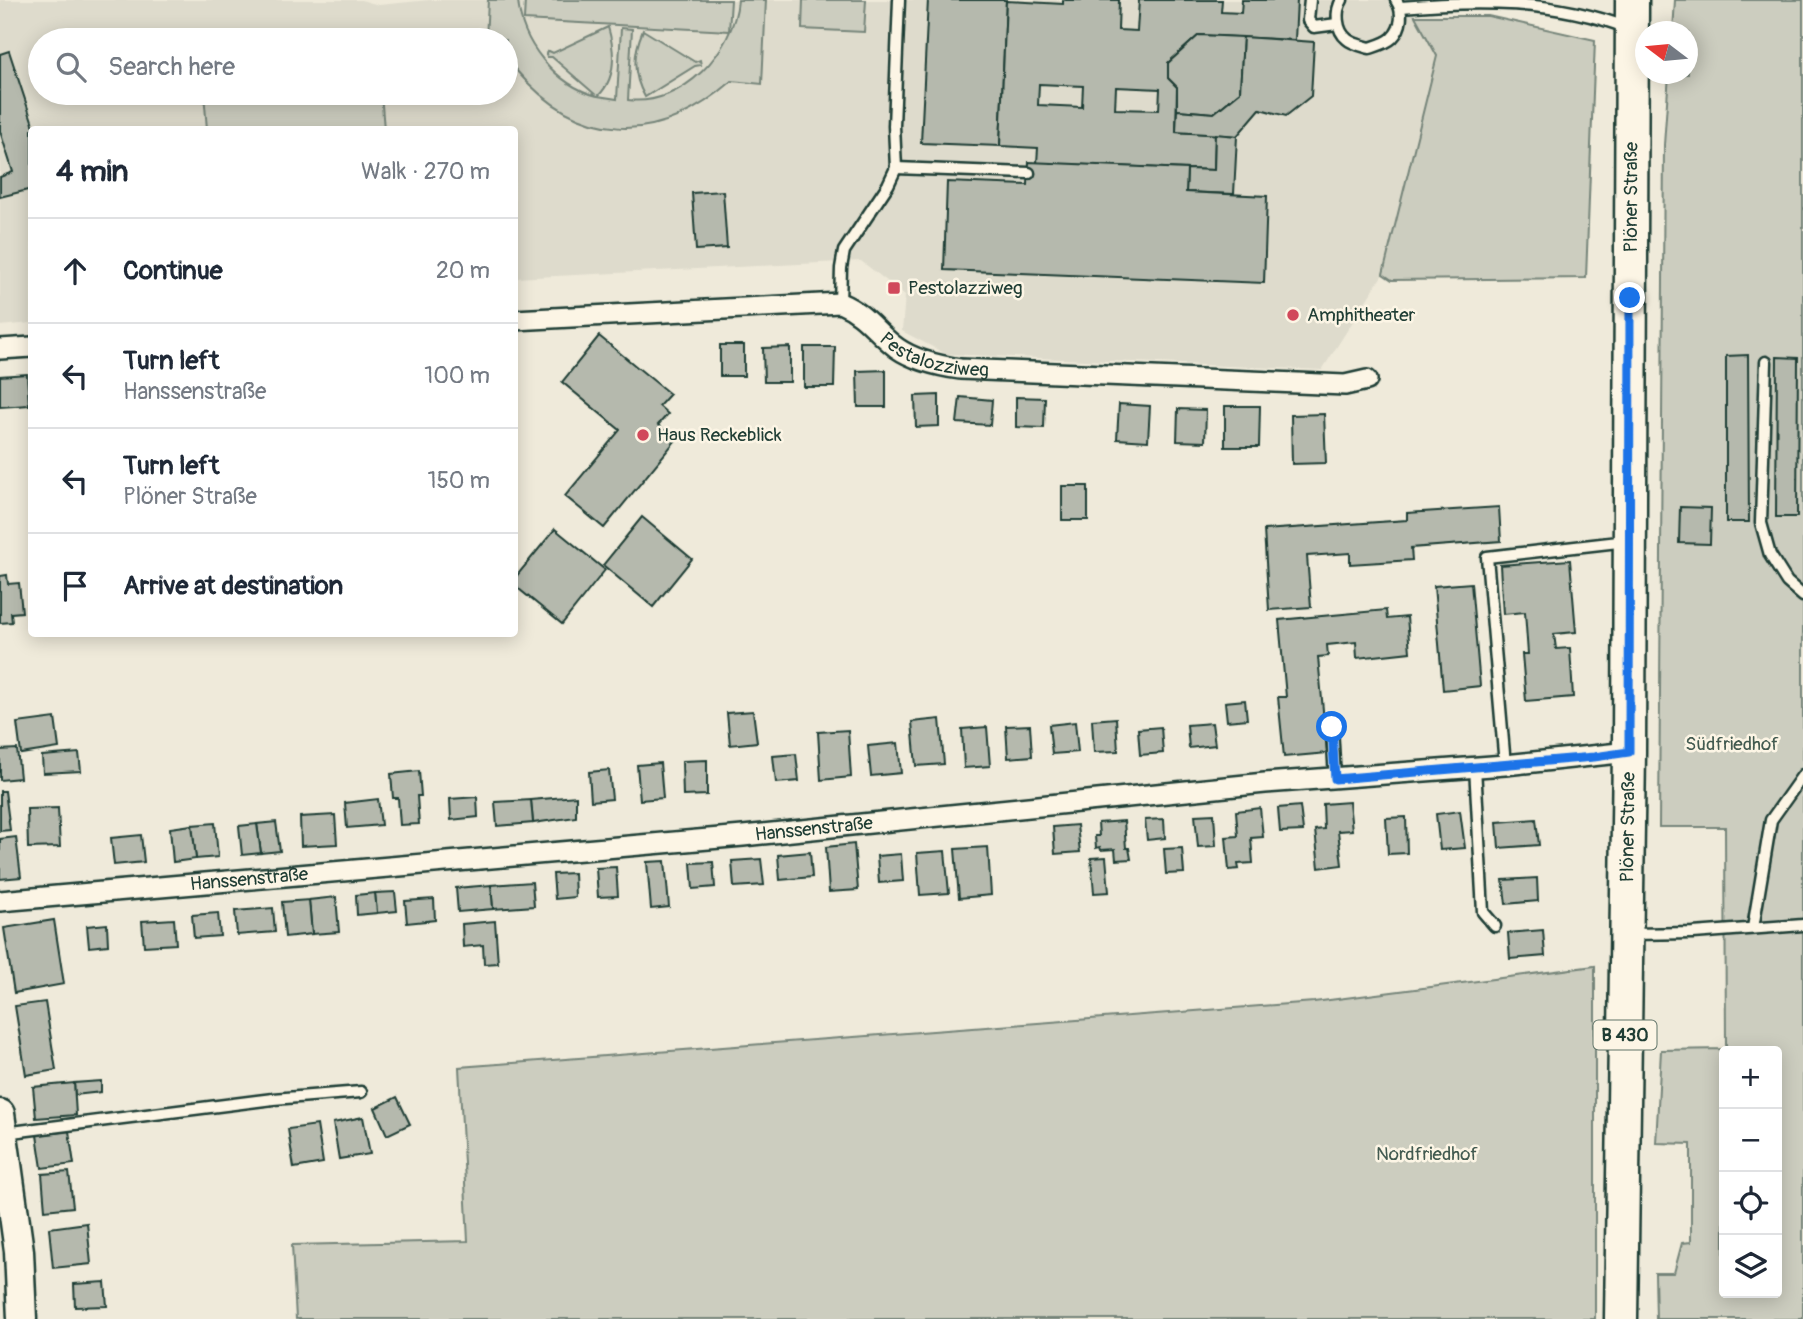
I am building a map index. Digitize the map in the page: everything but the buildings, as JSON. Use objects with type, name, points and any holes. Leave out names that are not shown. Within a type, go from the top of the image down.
[{"type":"main road","name":"Plöner Straße","points":[[1620,1319],[1629,752],[1632,15]]},
{"type":"street","points":[[518,320],[840,303]]},
{"type":"street","name":"Pestalozziweg","points":[[840,303],[858,311],[898,348],[939,366],[1346,384],[1367,380]]},
{"type":"street","points":[[0,349],[28,347]]},
{"type":"street","name":"Hanssenstraße","points":[[0,901],[743,836],[1265,783],[1504,765],[1629,752]]},
{"type":"street","points":[[2,1124],[19,1251],[22,1319]]},
{"type":"lane","points":[[840,303],[844,251],[888,185],[896,168],[894,126],[899,0]]},
{"type":"lane","points":[[1310,0],[1308,20],[1314,27],[1337,24]]},
{"type":"lane","points":[[1342,0],[1338,7],[1337,24],[1346,39],[1370,48],[1391,40],[1401,23],[1399,4],[1544,3],[1606,18],[1632,15]]},
{"type":"lane","points":[[896,168],[1029,173]]},
{"type":"lane","points":[[1766,362],[1762,523],[1770,555],[1787,582],[1803,596]]},
{"type":"lane","points":[[1504,765],[1487,557],[1629,541]]},
{"type":"lane","points":[[1332,727],[1335,779]]},
{"type":"lane","points":[[1475,766],[1483,912],[1495,926]]},
{"type":"lane","points":[[1752,928],[1771,820],[1803,775]]},
{"type":"lane","points":[[1627,934],[1693,933],[1803,925]]},
{"type":"lane","points":[[2,1124],[361,1092]]},
{"type":"shaded area","points":[[0,0],[361,0],[379,5],[429,0],[1406,0],[1437,55],[1383,274],[1322,370],[946,354],[902,331],[905,295],[861,261],[518,278],[518,126],[28,126],[28,323],[0,326]]},
{"type":"green space","points":[[488,0],[518,0],[526,32],[543,60],[568,82],[597,96],[552,57],[547,57],[546,53],[553,53],[608,27],[613,64],[609,81],[598,96],[617,99],[621,28],[632,29],[628,100],[648,100],[685,85],[702,72],[727,38],[738,0],[766,0],[762,84],[732,81],[704,102],[676,117],[648,126],[620,128],[593,123],[566,112],[540,94],[518,72],[518,28],[487,28]]},
{"type":"green space","points":[[525,0],[731,0],[729,31],[524,20]]},
{"type":"green space","points":[[803,0],[866,0],[864,32],[802,29]]},
{"type":"green space","name":"Südfriedhof","points":[[1675,0],[1803,0],[1803,1319],[1656,1319],[1655,1273],[1674,1273],[1682,1243],[1691,1242],[1691,1144],[1656,1143],[1661,1050],[1719,1049],[1719,1298],[1782,1298],[1782,1046],[1726,1046],[1725,827],[1659,827],[1664,145],[1668,84],[1698,84],[1698,21],[1674,21]]},
{"type":"green space","points":[[1415,16],[1488,16],[1595,40],[1586,278],[1392,280],[1383,274],[1437,56]]},
{"type":"green space","points":[[643,30],[695,62],[700,60],[701,65],[695,66],[645,97],[635,64]]},
{"type":"green space","points":[[205,105],[382,105],[384,126],[207,126]]},
{"type":"green space","name":"Nordfriedhof","points":[[1595,966],[1595,1319],[296,1319],[292,1245],[468,1241],[459,1067],[1314,1002]]},
{"type":"place","name":"Pestolazziweg","points":[[894,288]]},
{"type":"place","name":"Amphitheater","points":[[1293,315]]},
{"type":"place","name":"Haus Reckeblick","points":[[643,435]]},
{"type":"route","points":[[1332,727],[1335,779],[1629,752],[1630,298]]}]
